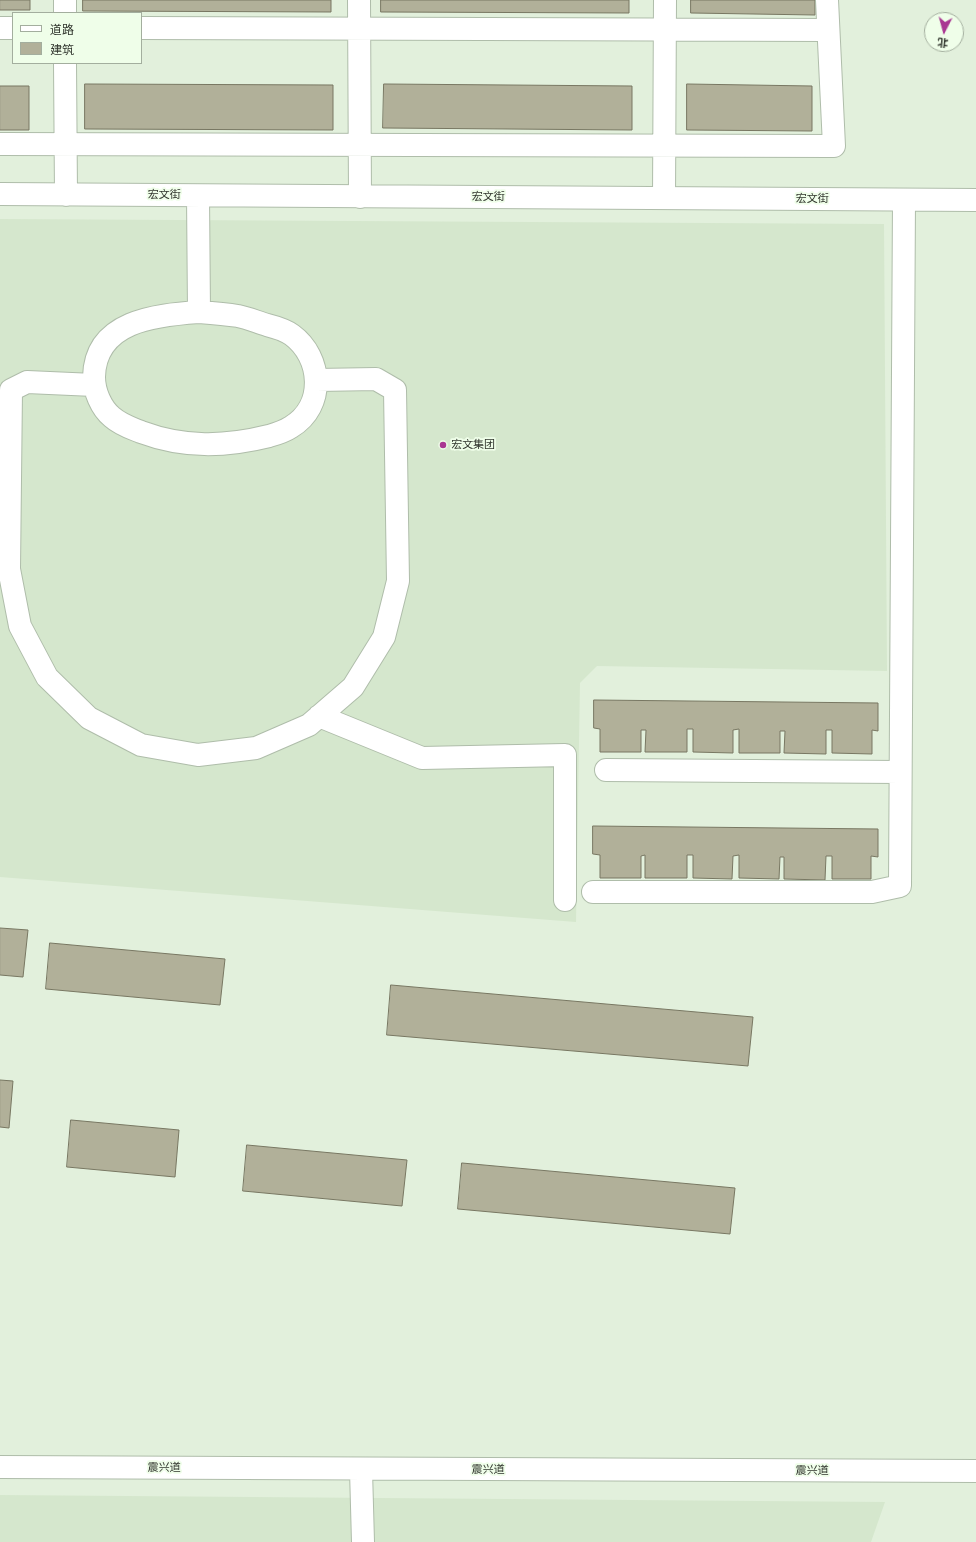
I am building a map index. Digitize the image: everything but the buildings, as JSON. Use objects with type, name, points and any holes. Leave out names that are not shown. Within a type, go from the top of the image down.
[{"type":"street","points":[[65,0],[65,12]]},
{"type":"street","points":[[359,0],[360,197]]},
{"type":"street","points":[[664,198],[665,0]]},
{"type":"street","points":[[0,144],[834,146],[827,0]]},
{"type":"street","points":[[0,28],[12,28]]},
{"type":"street","points":[[142,28],[828,30]]},
{"type":"street","points":[[65,64],[66,195]]},
{"type":"street","name":"宏文街","points":[[0,194],[976,200]]},
{"type":"street","points":[[198,196],[199,312]]},
{"type":"street","points":[[593,892],[872,892],[900,886],[904,200]]},
{"type":"street","points":[[199,312],[238,316],[274,327],[291,334],[304,346],[314,362],[317,380],[314,398],[305,414],[292,426],[275,434],[244,442],[207,445],[178,442],[154,437],[127,427],[111,417],[100,402],[94,385],[94,366],[100,349],[111,335],[126,325],[145,320],[170,314],[199,312]]},
{"type":"street","points":[[94,385],[27,382],[11,390],[9,569],[20,626],[47,677],[89,718],[141,745],[198,755],[256,748],[309,725],[353,687],[384,637],[398,581],[395,390],[376,379],[317,380]]},
{"type":"street","points":[[319,716],[422,758],[565,755],[565,900]]},
{"type":"street","points":[[606,770],[900,772]]},
{"type":"street","name":"震兴道","points":[[0,1467],[361,1470],[976,1471]]},
{"type":"street","points":[[361,1470],[363,1542]]},
{"type":"shaded area","name":"宏文集团","points":[[0,219],[884,224],[887,671],[597,666],[580,683],[576,922],[0,877]]},
{"type":"shaded area","points":[[0,1495],[885,1502],[871,1542],[0,1542]]},
{"type":"place","name":"宏文集团","points":[[443,445]]}]
